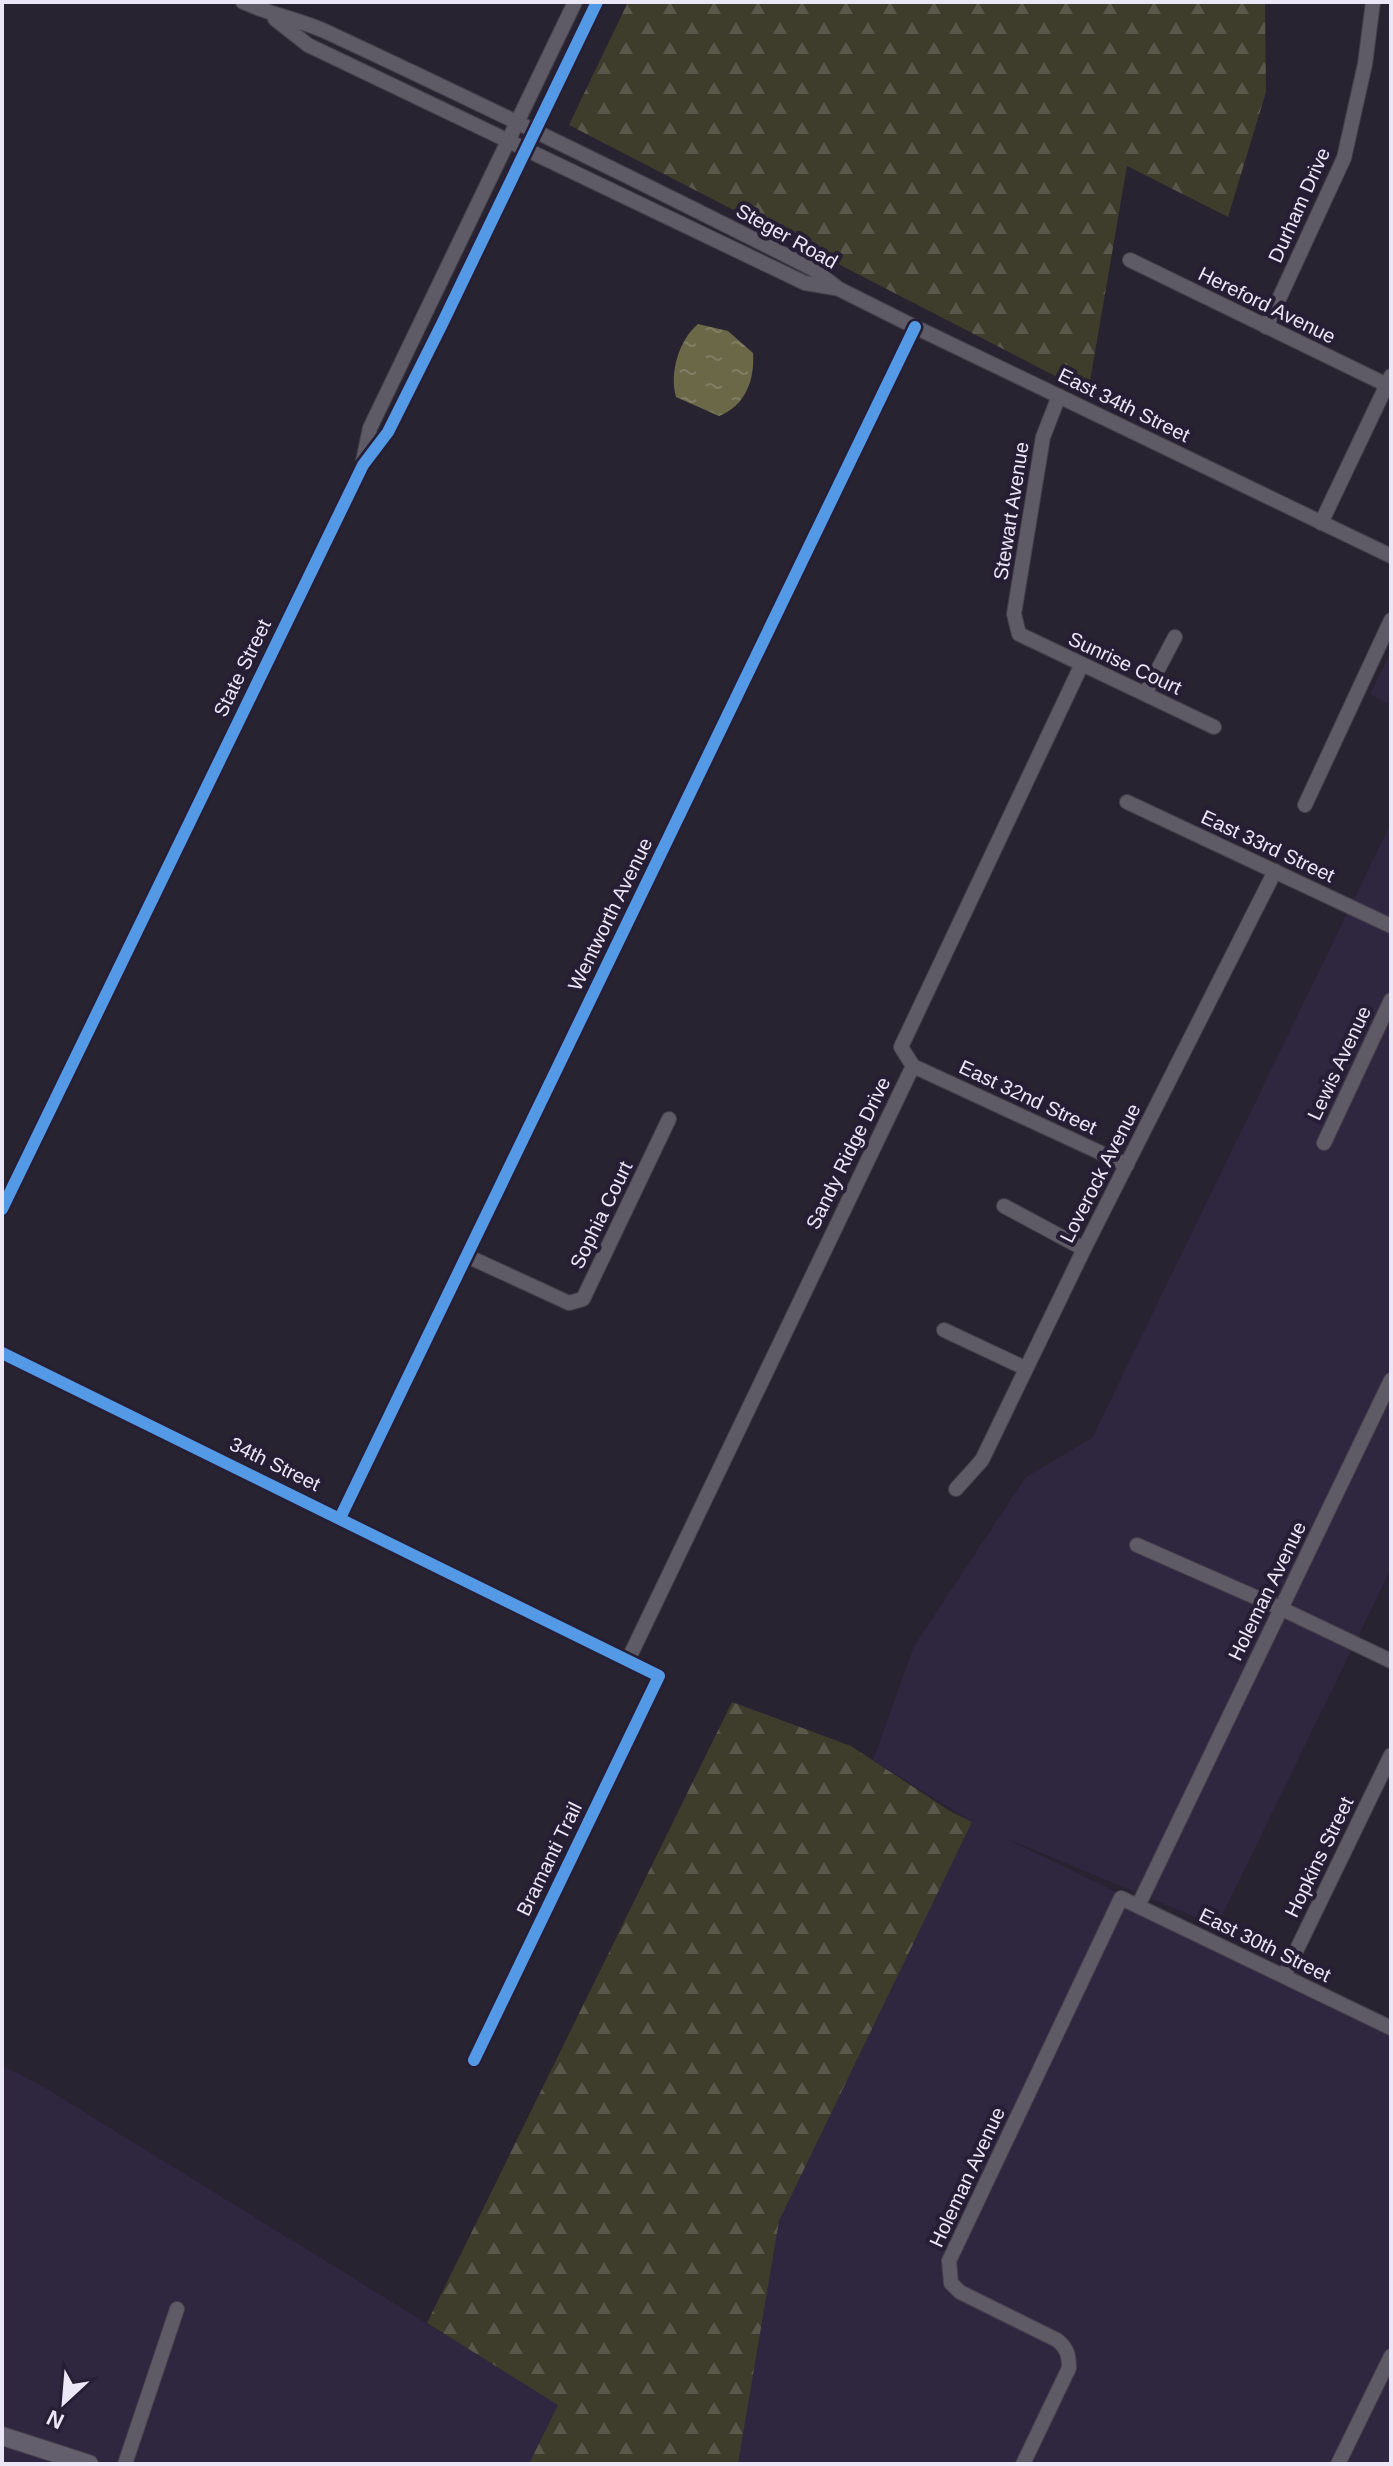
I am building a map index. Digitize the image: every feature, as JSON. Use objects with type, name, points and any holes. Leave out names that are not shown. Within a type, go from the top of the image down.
[{"type":"main road","points":[[2,2436],[89,2464]]},
{"type":"street","name":"Steger Road","points":[[243,2],[269,14],[316,27],[537,132],[813,269],[839,289]]},
{"type":"street","name":"State Street","points":[[363,465],[370,428],[575,2]]},
{"type":"street","name":"State Street","points":[[2,1209],[9,1177],[363,465],[388,432],[537,132],[597,2]]},
{"type":"street","name":"Durham Drive","points":[[1266,327],[1344,158],[1365,64],[1373,2]]},
{"type":"street","name":"Steger Road","points":[[269,14],[308,45],[526,151],[805,283],[839,289]]},
{"type":"street","name":"Hereford Avenue","points":[[1130,260],[1266,327],[1389,380]]},
{"type":"street","name":"East 34th Street","points":[[839,289],[1391,556]]},
{"type":"street","name":"Wentworth Avenue","points":[[340,1518],[915,327]]},
{"type":"street","points":[[1321,523],[1389,380]]},
{"type":"street","name":"Stewart Avenue","points":[[1019,634],[1014,614],[1043,437],[1059,396]]},
{"type":"street","points":[[1305,805],[1391,620]]},
{"type":"street","name":"Sunrise Court","points":[[1019,634],[1214,727]]},
{"type":"street","points":[[1145,694],[1175,637]]},
{"type":"street","name":"Sandy Ridge Drive","points":[[628,1660],[913,1066],[901,1047],[1082,664]]},
{"type":"street","name":"East 33rd Street","points":[[1127,802],[1391,926]]},
{"type":"street","name":"Loverock Avenue","points":[[956,1489],[982,1460],[1084,1249],[1275,871]]},
{"type":"street","name":"Lewis Avenue","points":[[1324,1143],[1391,1000]]},
{"type":"street","name":"East 32nd Street","points":[[913,1066],[1127,1165]]},
{"type":"street","name":"Sophia Court","points":[[467,1256],[569,1303],[583,1299],[669,1119]]},
{"type":"street","points":[[1004,1206],[1084,1249]]},
{"type":"street","points":[[944,1330],[1025,1368]]},
{"type":"street","name":"34th Street","points":[[2,1353],[659,1676]]},
{"type":"street","name":"Holeman Avenue","points":[[1138,1906],[1391,1380]]},
{"type":"street","points":[[1137,1545],[1391,1661]]},
{"type":"street","name":"Bramanti Trail","points":[[474,2060],[659,1676]]},
{"type":"street","name":"Hopkins Street","points":[[1284,1976],[1391,1755]]},
{"type":"street","name":"Holeman Avenue","points":[[1023,2464],[1069,2368],[1069,2357],[1065,2347],[1057,2340],[960,2292],[951,2283],[949,2261],[1121,1898]]},
{"type":"street","name":"East 30th Street","points":[[1121,1898],[1391,2028]]},
{"type":"street","points":[[125,2464],[177,2309]]},
{"type":"street","points":[[1338,2464],[1391,2356]]},
{"type":"shaded area","points":[[1391,652],[1391,706],[1370,694]]},
{"type":"shaded area","points":[[1391,823],[1391,1569],[1217,1926],[1003,1837],[1391,2025],[1391,2464],[738,2464],[779,2221],[972,1822],[873,1760],[914,1646],[1026,1477],[1092,1438]]},
{"type":"shaded area","points":[[2,2065],[42,2086],[559,2405],[529,2464],[2,2464]]},
{"type":"green space","points":[[628,2],[1265,2],[1266,92],[1228,217],[1127,166],[1088,393],[569,125]]},
{"type":"green space","points":[[732,1702],[851,1746],[972,1822],[779,2221],[738,2464],[529,2464],[558,2405],[427,2323]]},
{"type":"water","points":[[698,324],[728,331],[753,353],[750,382],[742,399],[719,416],[676,397],[674,378],[677,358]]},
{"type":"cycle path","points":[[2,1209],[363,465],[388,432],[597,2]]},
{"type":"cycle path","points":[[340,1518],[915,327]]},
{"type":"cycle path","points":[[2,1353],[659,1676],[474,2060]]}]
